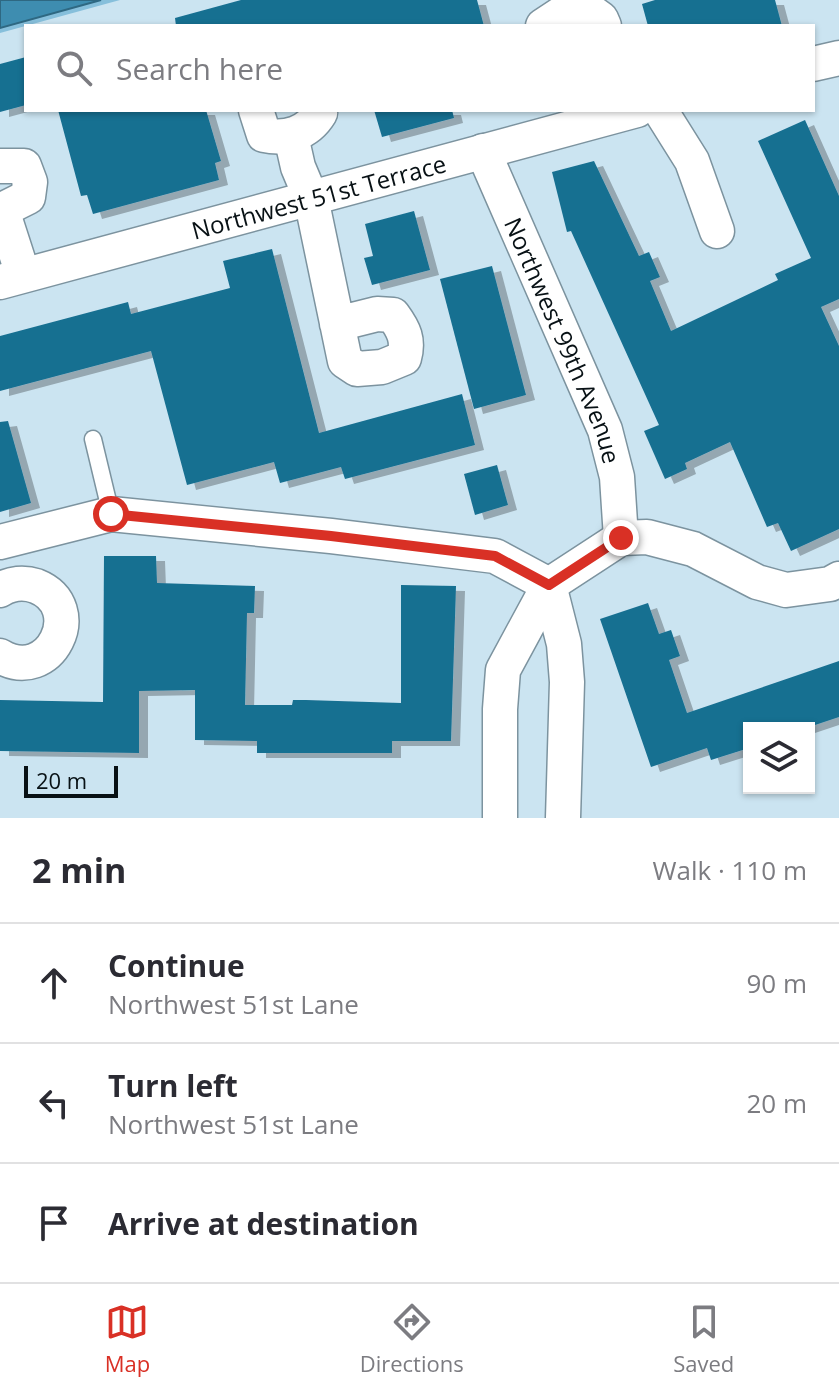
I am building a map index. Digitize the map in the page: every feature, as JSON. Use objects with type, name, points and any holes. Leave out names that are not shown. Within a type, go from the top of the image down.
[{"type":"street","points":[[546,24],[561,14],[590,11],[603,24]]},
{"type":"street","points":[[815,64],[839,58]]},
{"type":"street","points":[[257,112],[264,135],[276,138],[291,136],[312,126],[319,112]]},
{"type":"street","name":"Northwest 51st Terrace","points":[[12,279],[483,151],[598,115],[621,112]]},
{"type":"street","points":[[661,112],[692,161],[717,231]]},
{"type":"street","points":[[291,136],[298,167],[311,198],[337,324]]},
{"type":"street","name":"Northwest 99th Avenue","points":[[483,151],[605,430],[617,477],[621,538]]},
{"type":"street","points":[[0,166],[24,166],[30,182],[28,197],[1,210],[12,279]]},
{"type":"street","points":[[0,542],[111,514],[495,556],[549,585],[564,644],[567,682],[563,818]]},
{"type":"street","points":[[500,818],[503,670],[549,585],[621,538],[647,537],[693,549],[757,582],[786,590],[830,584],[839,579]]},
{"type":"street","points":[[0,656],[19,663],[43,657],[59,637],[62,624],[54,599],[44,590],[32,584],[2,581]]},
{"type":"lane","points":[[93,439],[111,514]]},
{"type":"shaded area","points":[[0,0],[120,0],[24,24],[0,33]]},
{"type":"shaded area","points":[[0,0],[101,0],[0,28]]},
{"type":"building","points":[[241,0],[477,0],[483,24],[176,24],[175,18]]},
{"type":"building","points":[[655,0],[775,0],[781,24],[647,24],[642,4]]},
{"type":"building","points":[[24,58],[24,106],[0,112],[0,64]]},
{"type":"building","points":[[59,112],[207,112],[221,161],[215,163],[219,180],[93,214],[87,195],[81,196]]},
{"type":"building","points":[[375,112],[452,112],[454,118],[382,137]]},
{"type":"building","points":[[805,120],[839,196],[839,299],[821,307],[839,346],[839,529],[791,551],[778,523],[767,527],[730,442],[685,463],[687,469],[665,479],[644,431],[659,425],[571,231],[567,232],[552,172],[594,161],[639,256],[649,252],[660,277],[650,281],[671,331],[778,280],[775,274],[811,258],[758,141]]},
{"type":"building","points":[[414,211],[430,270],[372,285],[364,258],[373,256],[365,224]]},
{"type":"building","points":[[272,249],[319,433],[462,394],[475,445],[345,479],[341,467],[280,483],[274,462],[187,485],[151,351],[0,391],[0,336],[128,302],[131,314],[230,288],[223,261]]},
{"type":"building","points":[[492,266],[526,395],[474,409],[440,279]]},
{"type":"building","points":[[8,421],[31,503],[0,512],[0,422]]},
{"type":"building","points":[[497,465],[508,505],[475,515],[464,474]]},
{"type":"building","points":[[104,556],[156,556],[157,583],[255,586],[254,613],[247,613],[245,705],[292,705],[293,700],[401,703],[401,585],[456,586],[451,741],[392,741],[392,753],[257,753],[257,741],[195,740],[195,690],[139,691],[139,753],[0,751],[0,700],[103,702]]},
{"type":"building","points":[[648,603],[659,634],[671,630],[680,656],[669,660],[687,713],[839,661],[839,717],[815,725],[815,722],[743,722],[743,750],[711,760],[707,748],[651,767],[600,619]]},
{"type":"route","points":[[111,514],[495,556],[549,585],[621,538]]}]
